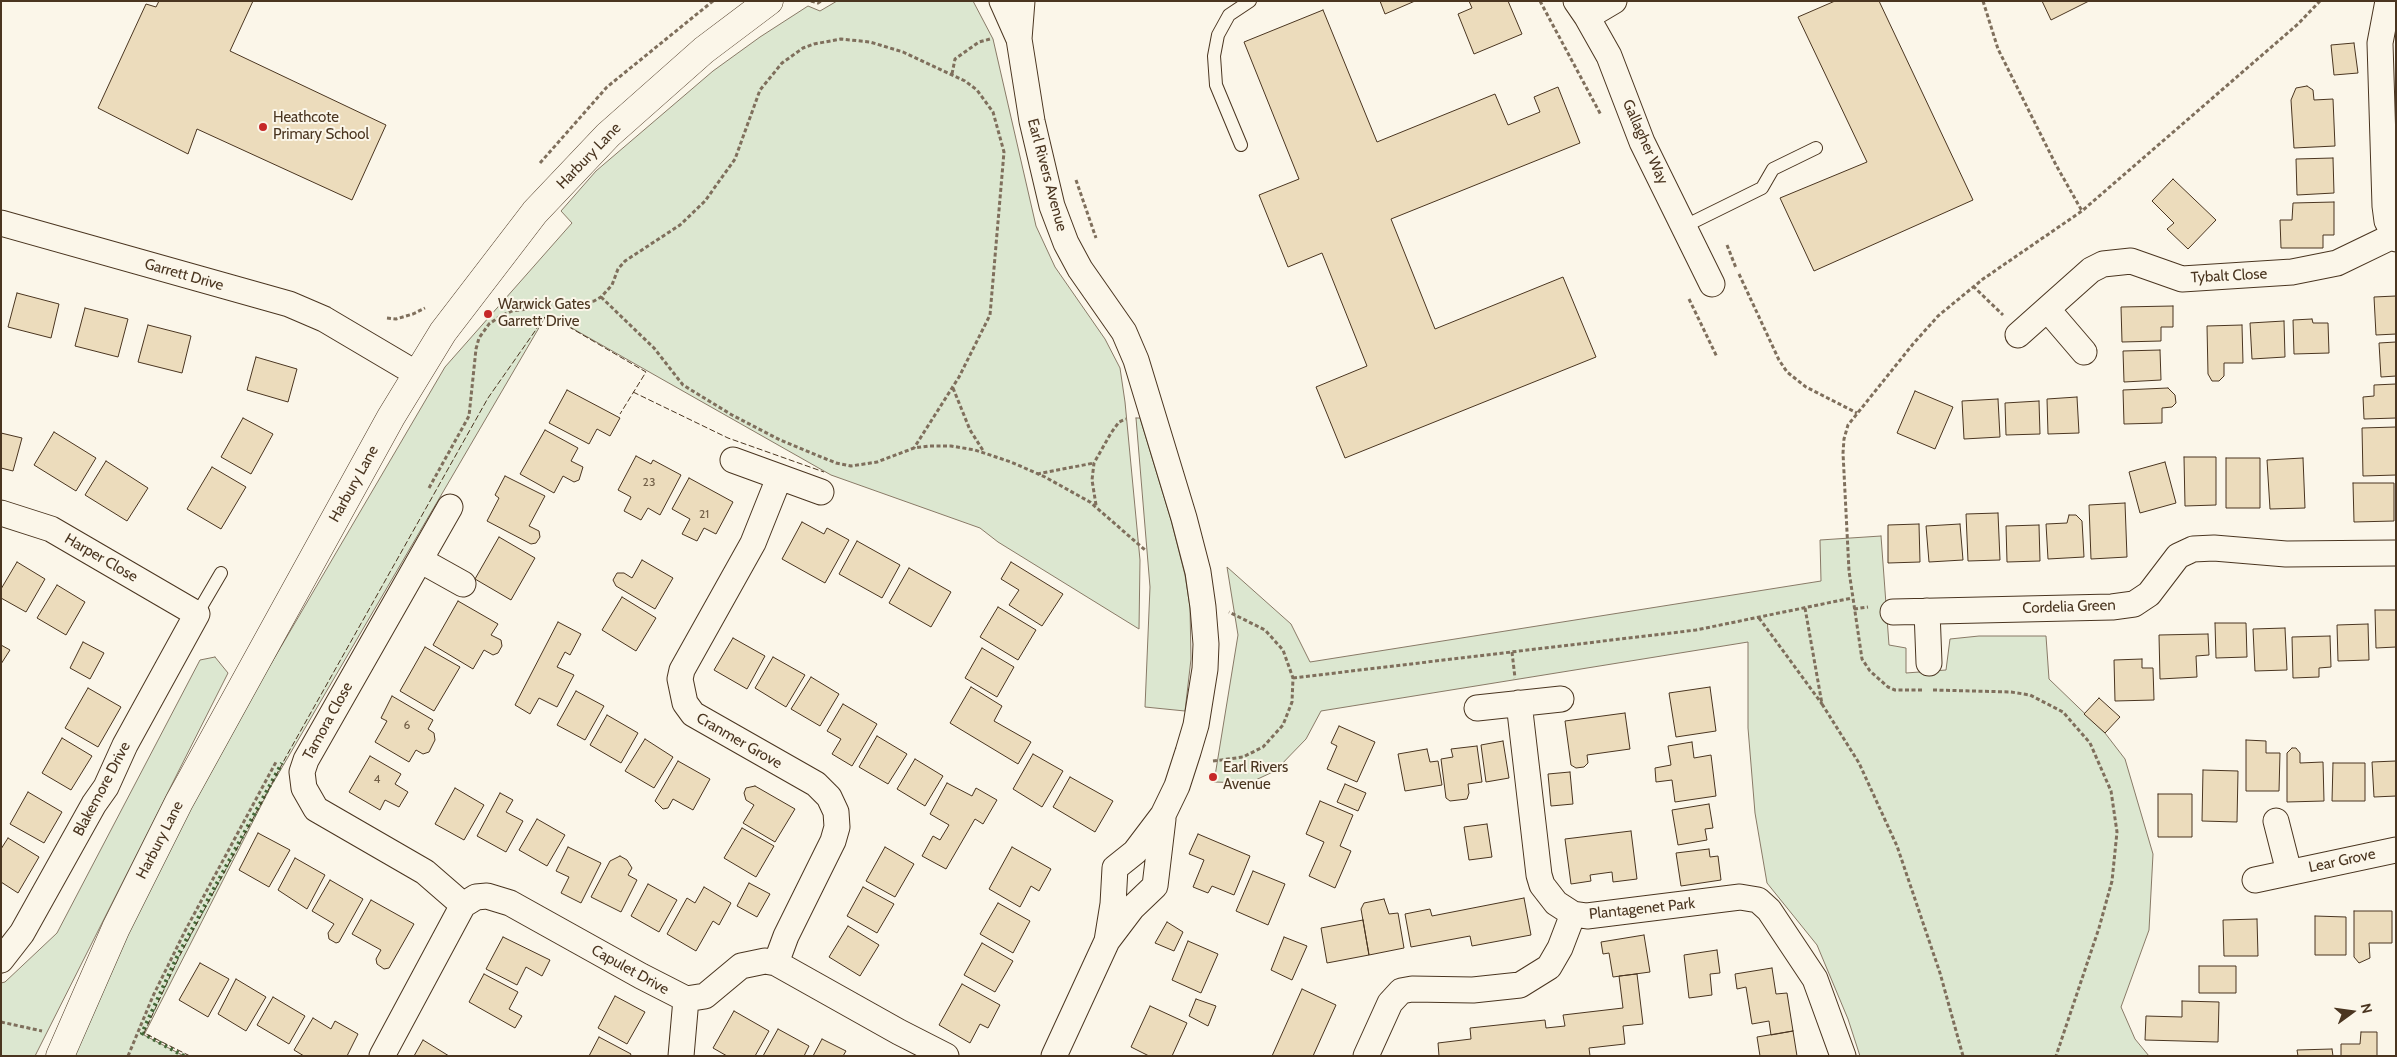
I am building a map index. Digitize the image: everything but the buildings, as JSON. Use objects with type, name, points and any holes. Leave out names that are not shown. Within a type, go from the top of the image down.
[{"type":"street","name":"Harbury Lane","points":[[64,1047],[116,928],[179,802],[417,374],[465,302],[549,196],[608,135],[644,101],[704,50],[769,1]]},
{"type":"street","name":"Earl Rivers Avenue","points":[[1002,1],[1019,39]]},
{"type":"street","name":"Earl Rivers Avenue","points":[[1022,1],[1019,39],[1032,121],[1052,206],[1066,242],[1080,269],[1124,332],[1136,360],[1198,572],[1206,644],[1196,726],[1177,786],[1163,815],[1135,852],[1115,868],[1108,940]]},
{"type":"street","points":[[1582,9],[1614,1]]},
{"type":"street","points":[[2388,1],[2380,43],[2385,206],[2387,221],[2394,237]]},
{"type":"street","name":"Gallagher Way","points":[[1582,9],[1610,56],[1642,142],[1712,284]]},
{"type":"street","name":"Garrett Drive","points":[[1,222],[289,304],[324,319],[417,374]]},
{"type":"street","name":"Tybalt Close","points":[[2020,334],[2091,270],[2103,264],[2131,261],[2182,279],[2292,272],[2337,263],[2394,237]]},
{"type":"street","points":[[2048,310],[2084,352]]},
{"type":"street","points":[[733,460],[821,492]]},
{"type":"street","name":"Cranmer Grove","points":[[776,963],[786,936],[834,840],[837,827],[836,812],[829,797],[816,784],[692,714],[685,703],[680,679],[690,654],[753,543],[779,478]]},
{"type":"street","name":"Tamora Close","points":[[450,506],[306,760],[302,772],[304,788],[316,809],[425,872],[463,906]]},
{"type":"street","name":"Harper Close","points":[[1,512],[51,529],[197,614]]},
{"type":"street","name":"Cordelia Green","points":[[1893,612],[2112,607],[2134,604],[2149,594],[2178,556],[2193,550],[2214,548],[2286,554],[2396,553]]},
{"type":"street","points":[[420,560],[463,584]]},
{"type":"street","points":[[1928,611],[1929,663]]},
{"type":"street","name":"Blakemore Drive","points":[[1,960],[22,933],[94,804],[106,787],[125,745],[197,614]]},
{"type":"street","points":[[1477,708],[1518,695],[1561,698]]},
{"type":"street","name":"Plantagenet Park","points":[[1518,695],[1540,880],[1556,903],[1573,914],[1602,916],[1740,897],[1758,900],[1769,910],[1815,979],[1842,1056]]},
{"type":"street","name":"Earl Rivers Avenue","points":[[1054,1056],[1108,940],[1132,908],[1155,886],[1163,815]]},
{"type":"street","name":"Lear Grove","points":[[2276,821],[2289,872]]},
{"type":"street","name":"Lear Grove","points":[[2255,880],[2396,850]]},
{"type":"street","name":"Capulet Drive","points":[[463,906],[476,897],[487,896],[510,903],[640,976],[686,999],[705,996],[741,966],[758,962],[776,963]]},
{"type":"street","points":[[382,1056],[463,906]]},
{"type":"street","points":[[1366,1056],[1396,994],[1412,989],[1473,990],[1520,985],[1549,967],[1560,948],[1573,914]]},
{"type":"street","points":[[776,963],[899,1032],[946,1056]]},
{"type":"street","points":[[681,1056],[686,999]]},
{"type":"lane","points":[[1240,145],[1216,85],[1214,56],[1218,35],[1228,15],[1250,1]]},
{"type":"lane","points":[[1685,226],[1762,188],[1773,169],[1816,148]]},
{"type":"lane","points":[[197,614],[222,573]]},
{"type":"path","points":[[811,1],[818,3],[821,1]]},
{"type":"path","points":[[1983,1],[1998,49],[2056,165],[2082,211]]},
{"type":"path","points":[[2056,1056],[2102,920],[2112,881],[2117,832],[2111,791],[2090,743],[2062,712],[2030,695],[2012,692],[1901,690],[1888,687],[1870,671],[1862,659],[1852,598],[1843,453],[1844,439],[1848,425],[1925,329],[1973,286],[2082,211],[2298,24],[2320,1]]},
{"type":"path","points":[[952,74],[955,59],[979,42],[993,39]]},
{"type":"path","points":[[428,490],[469,416],[476,349],[479,338],[489,324],[512,311],[594,301],[600,297],[612,285],[618,269],[625,261],[680,224],[705,201],[735,159],[760,90],[782,63],[792,55],[814,44],[828,40],[854,40],[903,52],[952,74],[977,90],[986,101],[997,123],[1004,152],[990,315],[981,337],[952,388],[914,448]]},
{"type":"path","points":[[1073,172],[1097,241]]},
{"type":"path","points":[[1727,245],[1744,288],[1779,360],[1787,372],[1806,388],[1857,413]]},
{"type":"path","points":[[1973,286],[2020,334]]},
{"type":"path","points":[[600,297],[648,342],[683,385],[732,415],[780,440],[836,463],[851,466],[878,462],[914,448],[951,446],[985,453],[1037,474],[1096,506],[1145,550]]},
{"type":"path","points":[[952,388],[976,443],[985,453]]},
{"type":"path","points":[[1096,506],[1092,480],[1094,463],[1119,422],[1127,419]]},
{"type":"path","points":[[1037,474],[1094,463]]},
{"type":"path","points":[[1294,678],[1696,630],[1852,598]]},
{"type":"path","points":[[1805,608],[1822,704]]},
{"type":"path","points":[[1208,761],[1252,754],[1274,737],[1288,714],[1292,702],[1294,678],[1283,650],[1265,630],[1224,610]]},
{"type":"path","points":[[1759,618],[1822,704],[1859,763],[1897,846],[1940,973],[1963,1056]]},
{"type":"path","points":[[1512,652],[1518,695]]},
{"type":"path","points":[[128,1056],[153,996],[181,939],[279,756]]},
{"type":"path","points":[[1,1022],[33,1028],[64,1047]]},
{"type":"green space","points":[[837,1],[973,1],[993,39],[1036,226],[1055,267],[1105,339],[1120,368],[1140,560],[1139,629],[998,542],[980,528],[831,475],[547,314],[270,788],[144,1035],[184,1056],[69,1056],[116,928],[445,367],[572,223],[561,211],[596,171],[713,71],[760,37],[808,6],[820,11]]},
{"type":"green space","points":[[1136,418],[1140,418],[1171,520],[1185,575],[1190,607],[1191,659],[1185,711],[1145,707],[1150,587]]},
{"type":"green space","points":[[1881,536],[1889,645],[1906,648],[1906,673],[1946,670],[1950,639],[1979,636],[2046,636],[2049,679],[2105,733],[2125,759],[2153,854],[2149,930],[2121,1007],[2135,1039],[2149,1056],[1860,1056],[1848,1019],[1817,945],[1767,883],[1755,813],[1748,728],[1748,642],[1321,711],[1306,739],[1275,771],[1249,783],[1214,782],[1238,635],[1227,567],[1291,624],[1310,662],[1821,581],[1820,540]]},
{"type":"green space","points":[[215,657],[228,673],[35,1056],[1,1056],[1,983],[5,982],[57,933],[200,660]]},
{"type":"hedge","points":[[184,1056],[142,1033],[177,957],[282,763]]},
{"type":"fence","points":[[190,1056],[144,1033],[179,957],[287,755],[488,398],[547,314],[646,372],[620,414]]},
{"type":"fence","points":[[633,392],[728,438],[824,472]]},
{"type":"place","name":"Heathcote Primary School","points":[[263,127]]},
{"type":"place","name":"Warwick Gates Garrett Drive","points":[[488,314]]},
{"type":"place","name":"Earl Rivers Avenue","points":[[1213,777]]}]
